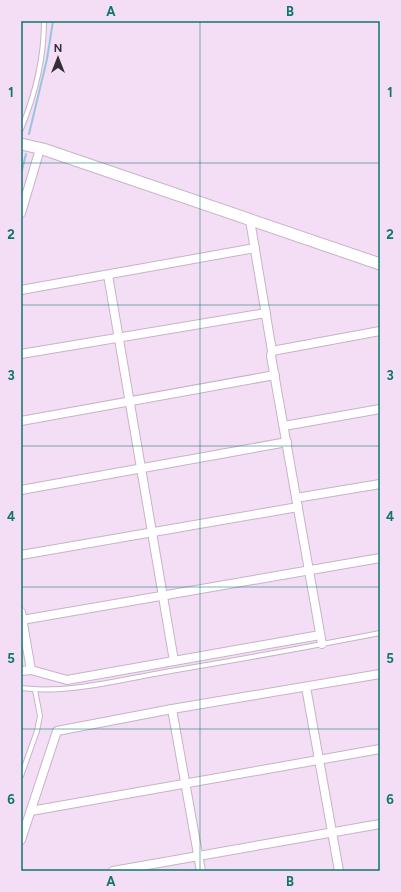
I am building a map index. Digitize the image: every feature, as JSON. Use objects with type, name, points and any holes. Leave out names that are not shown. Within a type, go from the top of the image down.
[{"type":"main road","points":[[21,144],[40,149],[380,264]]},
{"type":"street","points":[[21,213],[40,149]]},
{"type":"street","points":[[250,220],[272,351],[271,356],[322,644]]},
{"type":"street","points":[[21,290],[254,248]]},
{"type":"street","points":[[108,275],[174,661]]},
{"type":"street","points":[[21,354],[266,313]]},
{"type":"street","points":[[272,351],[380,331]]},
{"type":"street","points":[[21,421],[275,375]]},
{"type":"street","points":[[284,426],[380,409]]},
{"type":"street","points":[[21,490],[286,442]]},
{"type":"street","points":[[296,498],[380,484]]},
{"type":"street","points":[[21,555],[298,507]]},
{"type":"street","points":[[31,670],[22,616],[163,596],[380,558]]},
{"type":"street","points":[[21,671],[31,670],[67,680],[320,635]]},
{"type":"street","points":[[21,840],[57,731],[172,709],[380,674]]},
{"type":"street","points":[[306,687],[339,871]]},
{"type":"street","points":[[172,709],[201,871]]},
{"type":"street","points":[[31,810],[380,749]]},
{"type":"street","points":[[113,871],[380,824]]},
{"type":"lane","points":[[21,129],[29,110],[33,93],[44,39],[44,21]]},
{"type":"lane","points":[[21,688],[35,690],[89,686],[380,633]]},
{"type":"lane","points":[[21,776],[37,731],[40,716],[35,690]]},
{"type":"waterway","points":[[29,134],[47,59],[53,21]]},
{"type":"waterway","points":[[21,174],[26,154]]}]
